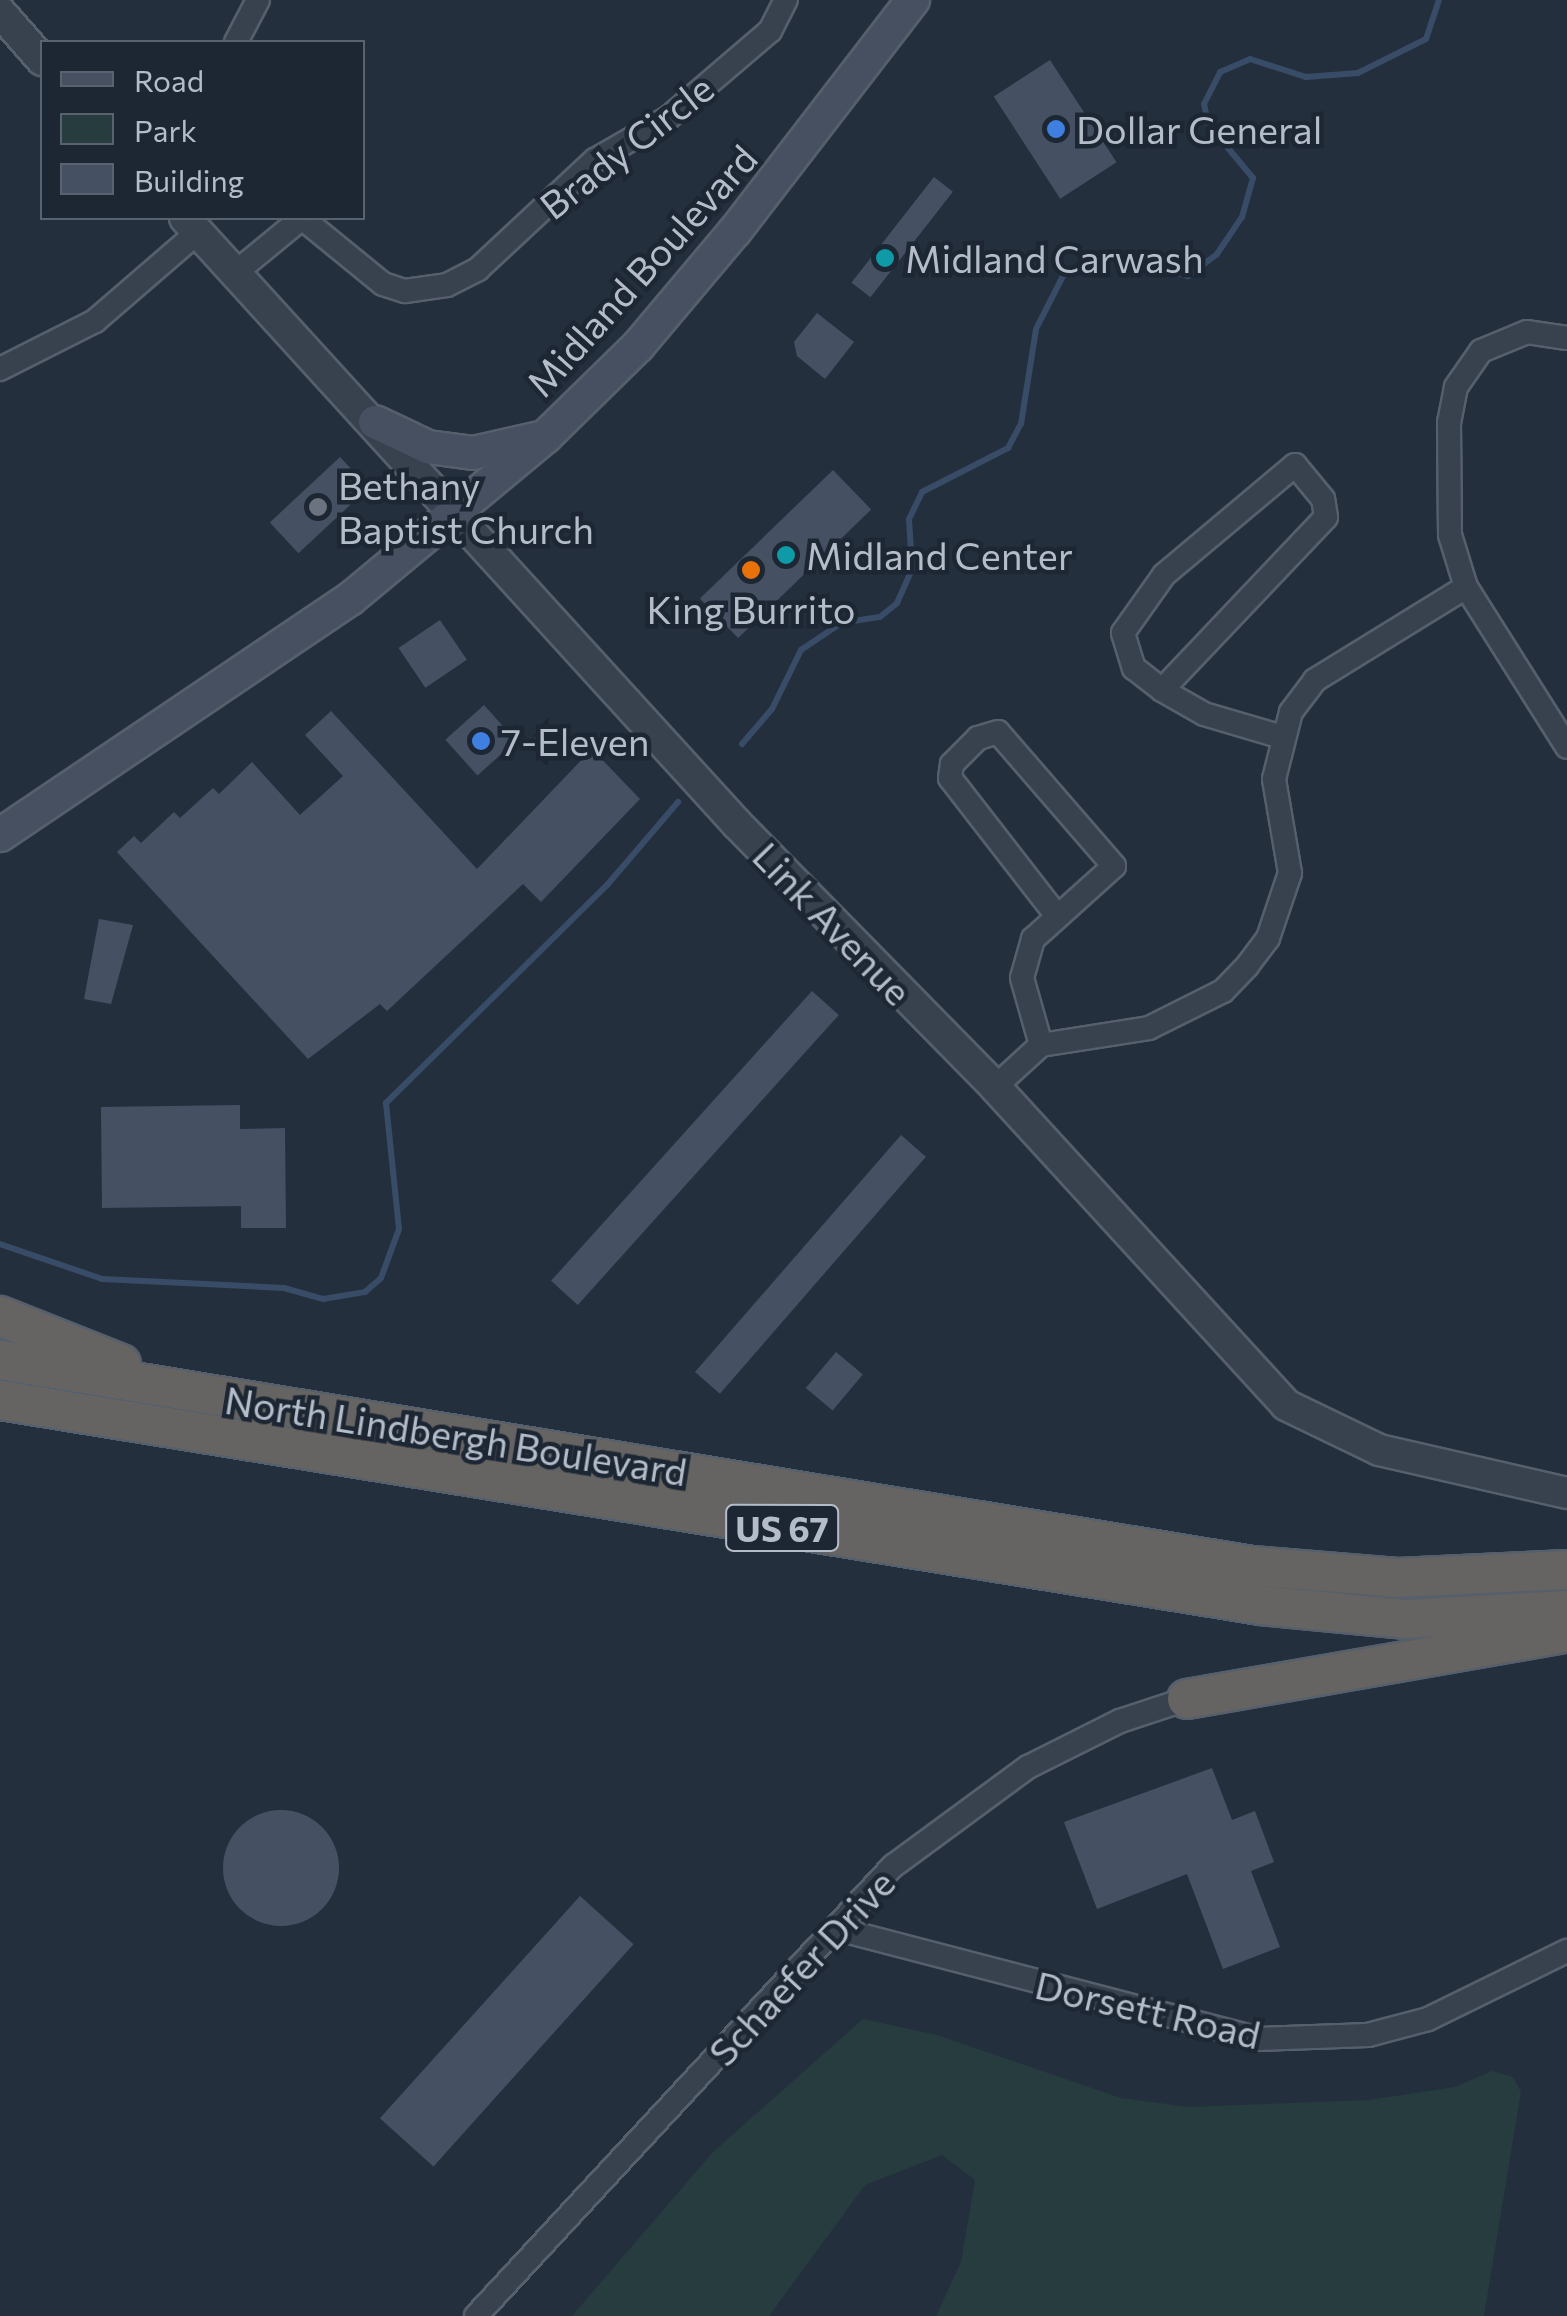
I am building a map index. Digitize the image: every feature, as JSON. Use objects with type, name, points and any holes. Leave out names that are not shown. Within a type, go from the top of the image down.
[{"type":"highway","points":[[0,1316],[178,1389]]},
{"type":"highway","name":"North Lindbergh Boulevard","points":[[0,1360],[1252,1566],[1398,1578],[1567,1570]]},
{"type":"highway","name":"North Lindbergh Boulevard","points":[[0,1400],[1260,1605],[1406,1619],[1567,1610]]},
{"type":"highway","points":[[1187,1699],[1567,1633]]},
{"type":"main road","name":"Midland Boulevard","points":[[0,835],[350,599],[545,437],[638,346],[736,232],[913,0]]},
{"type":"main road","points":[[375,422],[428,447],[472,453],[545,437]]},
{"type":"street","points":[[237,40],[258,0]]},
{"type":"street","name":"Brady Circle","points":[[304,220],[383,284],[405,291],[446,285],[478,269],[594,160],[668,118],[770,31],[786,0]]},
{"type":"street","points":[[0,12],[40,58]]},
{"type":"street","name":"Brady Circle","points":[[235,274],[300,220]]},
{"type":"street","points":[[0,369],[95,321],[192,225]]},
{"type":"street","name":"Link Avenue","points":[[192,225],[737,824],[994,1087],[1286,1405],[1379,1450],[1567,1492]]},
{"type":"street","points":[[1567,338],[1506,336],[1467,364],[1449,422],[1450,535],[1466,587],[1567,747]]},
{"type":"street","points":[[1162,690],[1326,518],[1323,499],[1294,465],[1137,605],[1124,650],[1162,690],[1204,714],[1282,737]]},
{"type":"street","points":[[994,1087],[1041,1046],[1149,1028],[1223,990],[1247,966],[1268,938],[1290,873],[1274,779],[1282,737],[1315,680],[1466,587]]},
{"type":"street","points":[[1041,1046],[1022,978],[1033,939],[1114,866],[998,732],[978,738],[952,764],[950,778],[1057,916]]},
{"type":"street","name":"Schaefer Drive","points":[[476,2316],[837,1929],[949,1818],[1043,1759],[1187,1699]]},
{"type":"street","name":"Dorsett Road","points":[[837,1929],[1258,2039],[1368,2035],[1428,2020],[1567,1951]]},
{"type":"green space","points":[[863,2019],[937,2035],[1121,2098],[1189,2107],[1369,2100],[1455,2087],[1492,2071],[1513,2077],[1521,2092],[1484,2316],[936,2316],[961,2262],[975,2180],[942,2155],[865,2185],[769,2316],[572,2316],[713,2152]]},
{"type":"building","name":"Dollar General","points":[[1050,60],[1116,162],[1060,199],[994,96]]},
{"type":"building","name":"Midland Carwash","points":[[934,177],[953,192],[870,297],[852,283]]},
{"type":"building","points":[[817,313],[854,342],[825,379],[797,356],[794,342]]},
{"type":"building","points":[[340,457],[369,488],[298,553],[270,522]]},
{"type":"building","name":"Midland Center","points":[[833,470],[871,510],[738,638],[700,599]]},
{"type":"building","points":[[440,620],[467,660],[425,688],[399,648]]},
{"type":"building","name":"7-Eleven","points":[[484,705],[516,741],[477,775],[445,740]]},
{"type":"building","points":[[331,711],[477,869],[592,749],[640,799],[541,902],[523,884],[387,1011],[380,1004],[308,1059],[117,852],[134,836],[141,843],[174,812],[180,818],[213,788],[219,794],[252,762],[300,815],[343,776],[305,735]]},
{"type":"building","points":[[99,919],[133,925],[111,1004],[84,999]]},
{"type":"building","points":[[812,991],[839,1015],[578,1305],[551,1281]]},
{"type":"building","points":[[240,1105],[240,1129],[285,1128],[286,1228],[241,1228],[241,1206],[102,1208],[101,1107]]},
{"type":"building","points":[[901,1135],[926,1157],[720,1394],[695,1372]]},
{"type":"building","points":[[836,1352],[863,1374],[833,1411],[806,1388]]},
{"type":"building","points":[[1212,1768],[1232,1820],[1255,1811],[1274,1862],[1251,1871],[1280,1947],[1223,1969],[1187,1874],[1097,1909],[1064,1822]]},
{"type":"building","points":[[281,1810],[303,1814],[322,1827],[335,1846],[339,1868],[335,1890],[322,1909],[303,1922],[281,1926],[259,1922],[240,1909],[227,1890],[223,1868],[227,1846],[240,1827],[259,1814]]},
{"type":"building","points":[[580,1896],[634,1944],[433,2166],[380,2118]]},
{"type":"waterway","points":[[742,744],[772,709],[801,650],[841,623],[880,617],[897,603],[912,569],[909,519],[922,492],[1008,448],[1021,424],[1036,329],[1063,276],[1104,255],[1188,276],[1217,254],[1242,217],[1253,178],[1208,124],[1204,104],[1220,72],[1250,59],[1306,77],[1358,73],[1426,39],[1439,0]]},
{"type":"waterway","points":[[0,1244],[102,1279],[284,1288],[323,1299],[365,1292],[381,1278],[399,1229],[386,1103],[608,884],[678,802]]},
{"type":"place","name":"Dollar General","points":[[1056,129]]},
{"type":"place","name":"Midland Carwash","points":[[885,258]]},
{"type":"place","name":"Bethany Baptist Church","points":[[318,507]]},
{"type":"place","name":"Midland Center","points":[[786,555]]},
{"type":"place","name":"King Burrito","points":[[751,570]]},
{"type":"place","name":"7-Eleven","points":[[481,741]]}]
